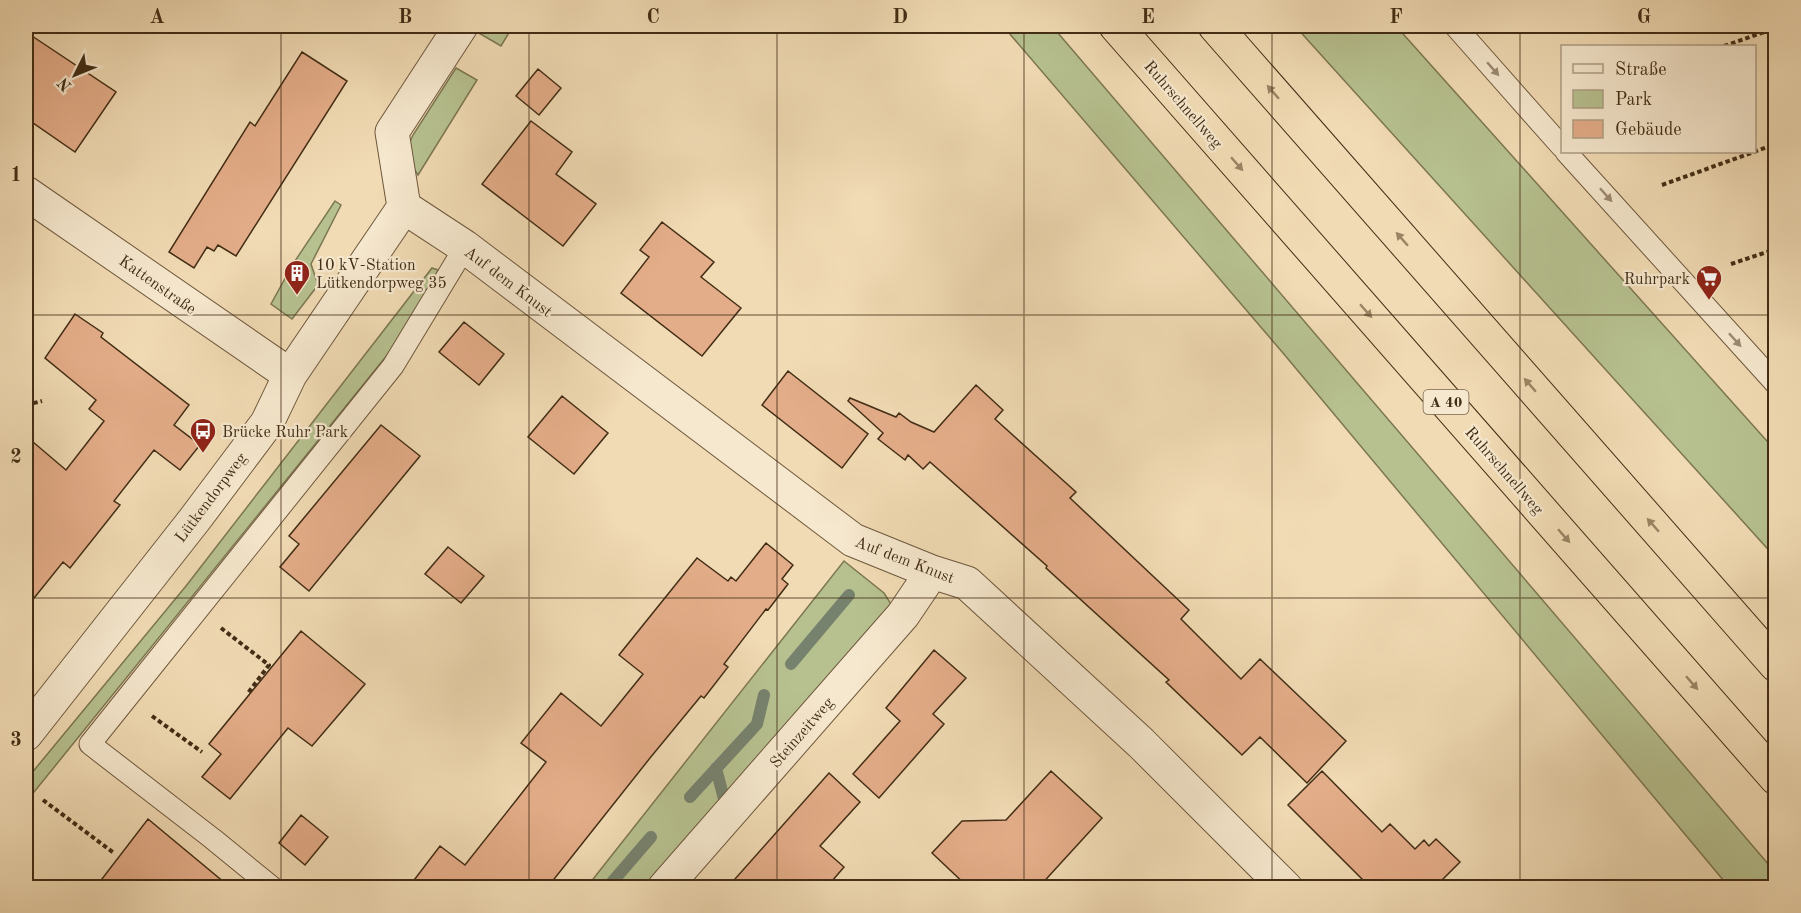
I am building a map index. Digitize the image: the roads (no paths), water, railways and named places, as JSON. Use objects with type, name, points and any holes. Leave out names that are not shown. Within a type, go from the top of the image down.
[{"type":"highway","name":"Ruhrschnellweg","points":[[1116,26],[1776,778]]},
{"type":"highway","points":[[1215,26],[1776,665]]},
{"type":"highway","points":[[1692,569],[1776,647]]},
{"type":"street","points":[[404,207],[392,132],[461,26]]},
{"type":"street","name":"Kattenstraße","points":[[26,193],[290,375]]},
{"type":"street","name":"Auf dem Knust","points":[[404,207],[465,247],[853,540],[932,572],[967,583],[1141,743],[1286,888]]},
{"type":"street","name":"Lütkendorpweg","points":[[26,734],[188,528],[267,423],[290,375],[404,207]]},
{"type":"street","name":"Steinzeitweg","points":[[664,888],[903,615],[932,572]]},
{"type":"lane","points":[[1455,26],[1561,145]]},
{"type":"lane","points":[[1567,153],[1776,384]]},
{"type":"lane","points":[[273,888],[90,744],[393,366],[465,247]]},
{"type":"waterway","points":[[791,664],[849,595]]},
{"type":"waterway","points":[[690,797],[757,724],[764,695]]},
{"type":"waterway","points":[[716,768],[724,799]]},
{"type":"waterway","points":[[607,888],[651,837]]},
{"type":"place","name":"10 kV-Station Lütkendorpweg 35","points":[[297,296]]},
{"type":"place","name":"Ruhrpark","points":[[1709,301]]},
{"type":"place","name":"Brücke Ruhr Park","points":[[203,454]]}]
